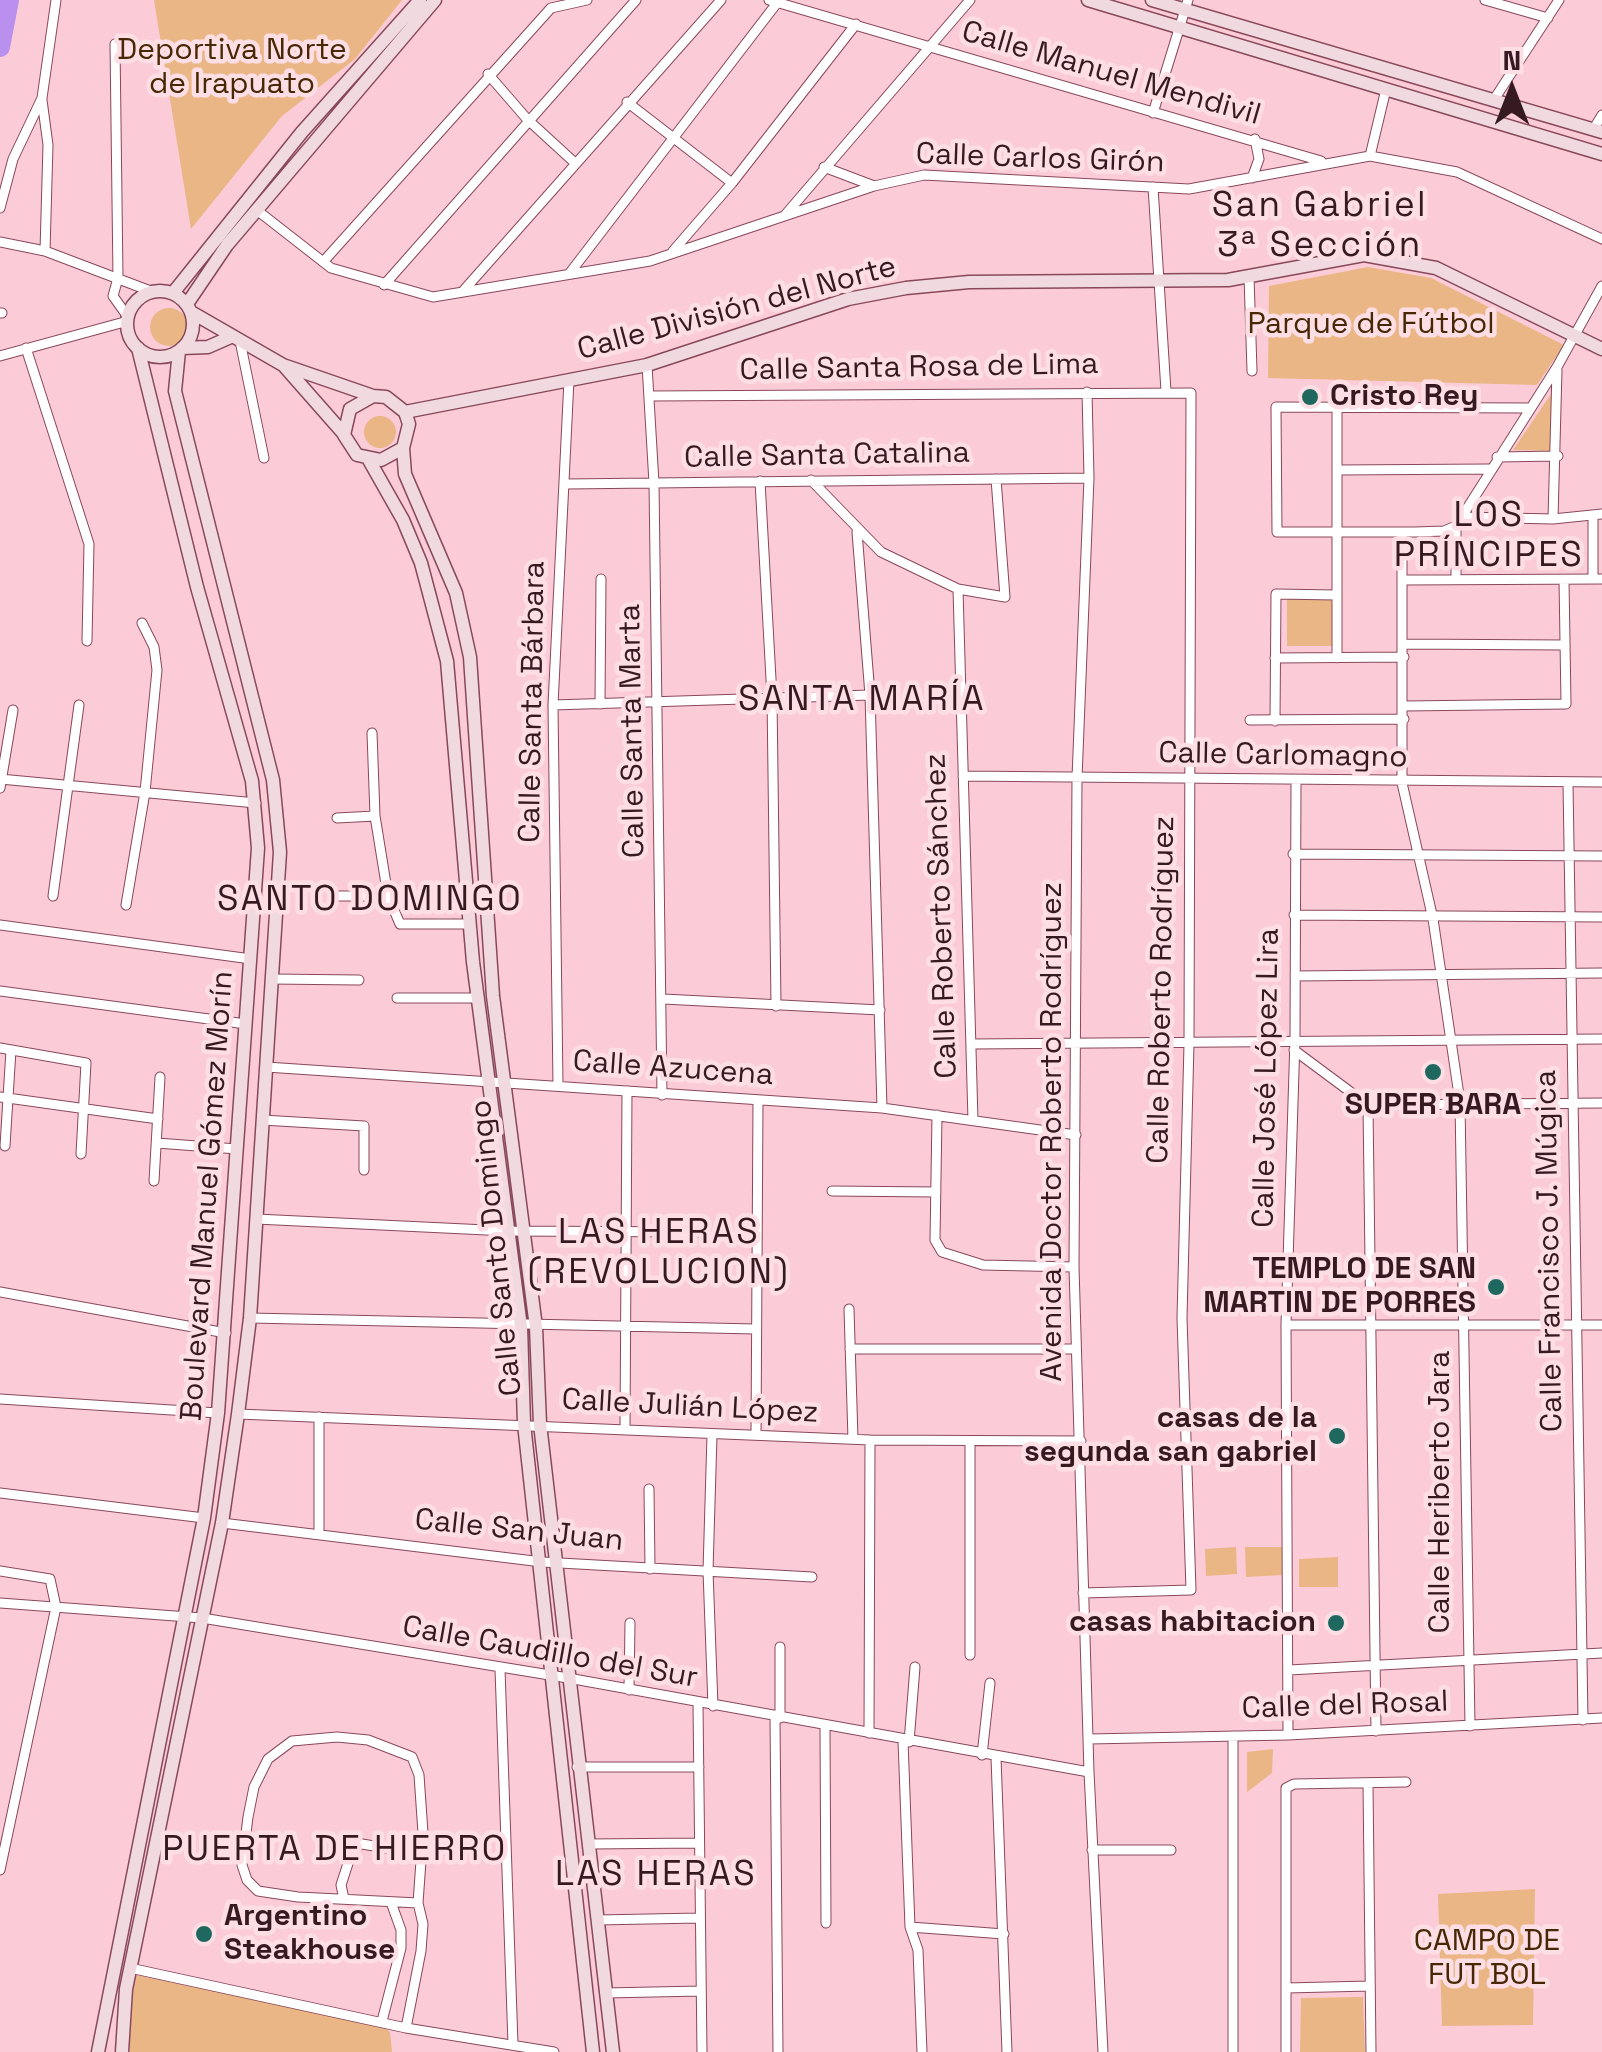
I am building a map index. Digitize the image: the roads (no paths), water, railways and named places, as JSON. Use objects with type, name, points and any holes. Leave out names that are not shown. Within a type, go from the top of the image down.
[{"type":"main road","points":[[173,294],[302,132],[420,0]]},
{"type":"main road","points":[[181,350],[193,330],[189,308],[227,245],[435,0]]},
{"type":"main road","points":[[1088,0],[1602,154]]},
{"type":"main road","points":[[1152,0],[1186,5],[1597,131]]},
{"type":"main road","name":"Calle División del Norte","points":[[405,412],[647,366],[848,299],[906,288],[968,282],[1162,284],[1250,276],[1364,255],[1399,258],[1436,268],[1602,349]]},
{"type":"main road","points":[[236,339],[162,356],[138,348],[128,319],[142,296],[153,292],[173,294],[236,339],[284,365],[386,397],[405,412],[409,424],[402,448],[393,456],[368,460],[349,446],[344,434],[284,365]]},
{"type":"main road","name":"Boulevard Manuel Gómez Morín","points":[[98,2052],[204,1518],[218,1414],[258,848],[256,803],[196,587],[138,348]]},
{"type":"main road","name":"Boulevard Manuel Gómez Morín","points":[[122,2052],[122,2011],[222,1523],[238,1414],[250,1318],[280,852],[278,803],[176,391],[181,350]]},
{"type":"main road","points":[[344,434],[350,409],[373,396]]},
{"type":"main road","name":"Calle Santo Domingo","points":[[402,448],[412,494],[456,593],[470,657],[493,996],[536,1327],[540,1424],[613,2052]]},
{"type":"main road","name":"Calle Santo Domingo","points":[[368,460],[404,520],[435,606],[447,662],[470,924],[521,1328],[524,1424],[593,2052]]},
{"type":"main road","points":[[248,994],[270,994]]},
{"type":"street","points":[[46,251],[48,145],[42,98],[56,0]]},
{"type":"street","points":[[323,262],[551,8],[587,0]]},
{"type":"street","points":[[384,285],[636,0]]},
{"type":"street","points":[[463,291],[720,0]]},
{"type":"street","points":[[785,216],[970,0]]},
{"type":"street","points":[[1485,0],[1548,18]]},
{"type":"street","points":[[1494,101],[1559,0]]},
{"type":"street","points":[[568,274],[676,139],[773,1]]},
{"type":"street","name":"Calle Manuel Mendivil","points":[[773,1],[1324,162]]},
{"type":"street","points":[[1154,112],[1186,5]]},
{"type":"street","points":[[670,254],[732,183],[856,24]]},
{"type":"street","points":[[0,356],[128,319],[113,296],[118,278],[115,44]]},
{"type":"street","points":[[488,74],[527,119],[575,163]]},
{"type":"street","points":[[1370,156],[1386,89]]},
{"type":"street","points":[[0,208],[13,159],[42,98]]},
{"type":"street","points":[[626,102],[732,183]]},
{"type":"street","points":[[1597,131],[1602,115]]},
{"type":"street","points":[[1252,178],[1259,159],[1255,139]]},
{"type":"street","name":"Calle Carlos Girón","points":[[258,210],[323,262],[426,296],[670,254],[874,186],[924,174],[1189,189],[1370,156],[1458,172],[1602,238]]},
{"type":"street","points":[[824,167],[874,186]]},
{"type":"street","points":[[1153,187],[1166,391]]},
{"type":"street","points":[[0,242],[46,251],[153,292]]},
{"type":"street","points":[[1250,276],[1252,372]]},
{"type":"street","points":[[1456,580],[1460,521],[1497,456],[1557,367],[1602,286]]},
{"type":"street","points":[[236,339],[264,458]]},
{"type":"street","points":[[26,348],[89,544],[86,641]]},
{"type":"street","name":"Calle Santa Marta","points":[[647,366],[654,483],[662,1095]]},
{"type":"street","points":[[1553,519],[1558,456],[1557,367]]},
{"type":"street","name":"Calle Santa Bárbara","points":[[558,1086],[554,705],[569,380]]},
{"type":"street","name":"Calle Santa Rosa de Lima","points":[[649,396],[1189,391]]},
{"type":"street","name":"Calle Roberto Rodríguez","points":[[1083,1593],[1191,1590],[1182,1318],[1191,781],[1189,391]]},
{"type":"street","name":"Avenida Doctor Roberto Rodríguez","points":[[1087,392],[1088,478],[1077,778],[1074,1267],[1089,1772],[1103,2052]]},
{"type":"street","points":[[1402,580],[1597,579],[1598,515],[1460,521],[1444,531],[1277,532],[1276,407],[1529,408]]},
{"type":"street","points":[[1337,658],[1338,409]]},
{"type":"street","points":[[1497,456],[1558,456]]},
{"type":"street","points":[[1338,470],[1489,469]]},
{"type":"street","name":"Calle Santa Catalina","points":[[566,484],[1088,478]]},
{"type":"street","points":[[811,480],[881,552],[958,590],[1006,596],[996,479]]},
{"type":"street","points":[[760,481],[772,697],[776,1006]]},
{"type":"street","points":[[858,532],[870,695],[882,1108]]},
{"type":"street","name":"Calle Heriberto Jara","points":[[1402,532],[1402,783],[1433,919],[1460,1102],[1470,1726]]},
{"type":"street","points":[[600,704],[601,579]]},
{"type":"street","points":[[1404,706],[1566,704],[1564,580]]},
{"type":"street","name":"Calle Roberto Sánchez","points":[[958,590],[973,1120]]},
{"type":"street","points":[[1275,721],[1276,594],[1336,595]]},
{"type":"street","points":[[126,905],[145,792],[157,670],[154,647],[142,623]]},
{"type":"street","points":[[1404,644],[1564,645]]},
{"type":"street","points":[[1275,658],[1404,657]]},
{"type":"street","points":[[554,705],[870,695]]},
{"type":"street","points":[[53,896],[79,705]]},
{"type":"street","points":[[0,788],[13,710]]},
{"type":"street","points":[[1250,720],[1404,718]]},
{"type":"street","points":[[372,733],[375,816],[388,896],[400,924],[470,924]]},
{"type":"street","name":"Calle Carlomagno","points":[[963,776],[1602,782]]},
{"type":"street","points":[[1,779],[256,803]]},
{"type":"street","name":"Calle José López Lira","points":[[1288,1735],[1286,1325],[1296,781]]},
{"type":"street","name":"Calle Francisco J. Múgica","points":[[1568,782],[1583,1720]]},
{"type":"street","points":[[337,818],[375,816]]},
{"type":"street","points":[[1293,854],[1602,856]]},
{"type":"street","points":[[333,896],[388,896]]},
{"type":"street","points":[[1294,916],[1602,918]]},
{"type":"street","points":[[0,925],[250,959]]},
{"type":"street","points":[[1295,976],[1602,973]]},
{"type":"street","points":[[272,980],[359,980]]},
{"type":"street","points":[[0,991],[246,1024]]},
{"type":"street","points":[[397,998],[480,998]]},
{"type":"street","points":[[663,999],[880,1010]]},
{"type":"street","points":[[971,1044],[1602,1039]]},
{"type":"street","points":[[1294,1044],[1368,1105],[1602,1103]]},
{"type":"street","points":[[0,1048],[86,1063],[82,1154]]},
{"type":"street","points":[[5,1146],[4,1098],[12,1050]]},
{"type":"street","name":"Calle Azucena","points":[[266,1068],[882,1108],[1076,1134]]},
{"type":"street","points":[[154,1181],[160,1077]]},
{"type":"street","points":[[625,1430],[627,1092]]},
{"type":"street","points":[[4,1098],[158,1119]]},
{"type":"street","points":[[756,1435],[758,1101]]},
{"type":"street","points":[[1368,1105],[1376,1731]]},
{"type":"street","points":[[937,1115],[935,1240],[942,1252],[983,1265],[1074,1267]]},
{"type":"street","points":[[262,1120],[364,1126],[364,1170]]},
{"type":"street","points":[[157,1143],[237,1149]]},
{"type":"street","points":[[832,1191],[936,1192]]},
{"type":"street","points":[[256,1218],[507,1232],[700,1232]]},
{"type":"street","points":[[0,1302],[1,1292],[226,1333]]},
{"type":"street","points":[[850,1309],[852,1439]]},
{"type":"street","points":[[250,1318],[521,1328],[625,1325],[756,1329]]},
{"type":"street","points":[[1286,1325],[1602,1325]]},
{"type":"street","points":[[850,1348],[1076,1348]]},
{"type":"street","points":[[0,1400],[218,1414]]},
{"type":"street","name":"Calle Julián López","points":[[238,1414],[540,1424],[712,1435],[1080,1441]]},
{"type":"street","points":[[319,1417],[320,1534]]},
{"type":"street","points":[[712,1435],[708,1570],[713,1706]]},
{"type":"street","points":[[870,1440],[870,1733]]},
{"type":"street","points":[[970,1442],[970,1655]]},
{"type":"street","points":[[650,1489],[650,1569]]},
{"type":"street","points":[[0,1493],[204,1518]]},
{"type":"street","name":"Calle San Juan","points":[[222,1523],[542,1562],[812,1578]]},
{"type":"street","points":[[0,1571],[50,1579],[56,1607],[0,1870]]},
{"type":"street","name":"Calle Caudillo del Sur","points":[[0,1604],[202,1618],[568,1678],[826,1728],[1089,1772]]},
{"type":"street","points":[[629,1690],[630,1623]]},
{"type":"street","points":[[778,2052],[780,1646]]},
{"type":"street","points":[[1289,1670],[1602,1653]]},
{"type":"street","points":[[916,1668],[906,1741],[910,1927],[918,1950],[922,2052]]},
{"type":"street","points":[[500,1669],[513,2044]]},
{"type":"street","points":[[982,1755],[990,1683]]},
{"type":"street","points":[[698,1704],[702,2052]]},
{"type":"street","name":"Calle del Rosal","points":[[1089,1739],[1288,1735],[1602,1718]]},
{"type":"street","points":[[826,1728],[826,1923]]},
{"type":"street","points":[[1233,1736],[1233,2052]]},
{"type":"street","points":[[406,2028],[423,1924],[418,1904],[422,1854],[419,1775],[412,1757],[368,1740],[337,1737],[292,1741],[279,1748],[254,1787],[243,1854],[247,1880],[258,1891],[392,1905],[418,1904]]},
{"type":"street","points":[[996,1758],[1007,2052]]},
{"type":"street","points":[[577,1767],[699,1767]]},
{"type":"street","points":[[1286,2052],[1286,1788],[1294,1784],[1406,1782]]},
{"type":"street","points":[[1368,1783],[1371,2052]]},
{"type":"street","points":[[588,1844],[699,1842]]},
{"type":"street","points":[[344,1899],[341,1886],[353,1848],[362,1844],[422,1854]]},
{"type":"street","points":[[1092,1850],[1170,1850]]},
{"type":"street","points":[[382,2021],[401,1948],[401,1930],[392,1905]]},
{"type":"street","points":[[598,1920],[699,1918]]},
{"type":"street","points":[[910,1927],[1004,1934]]},
{"type":"street","points":[[130,1968],[406,2028],[554,2052]]},
{"type":"street","points":[[1286,1988],[1370,1986]]},
{"type":"street","points":[[605,1992],[701,1991]]},
{"type":"street","points":[[474,2052],[476,2038]]},
{"type":"waterway","points":[[0,47],[9,0]]},
{"type":"place","name":"Cristo Rey","points":[[1310,397]]},
{"type":"place","name":"SUPER BARA","points":[[1433,1072]]},
{"type":"place","name":"TEMPLO DE SAN MARTIN DE PORRES","points":[[1496,1287]]},
{"type":"place","name":"casas de la segunda san gabriel","points":[[1337,1436]]},
{"type":"place","name":"casas habitacion","points":[[1336,1623]]},
{"type":"place","name":"Argentino Steakhouse","points":[[204,1934]]},
{"type":"district","name":"San Gabriel 3ª Sección","points":[[1320,227]]},
{"type":"district","name":"LOS PRÍNCIPES","points":[[1489,537]]},
{"type":"district","name":"SANTA MARÍA","points":[[862,701]]},
{"type":"district","name":"SANTO DOMINGO","points":[[370,901]]},
{"type":"district","name":"LAS HERAS (REVOLUCION)","points":[[659,1254]]},
{"type":"district","name":"PUERTA DE HIERRO","points":[[335,1851]]},
{"type":"district","name":"LAS HERAS","points":[[656,1876]]},
{"type":"park label","name":"Deportiva Norte de Irapuato","points":[[232,68]]},
{"type":"park label","name":"Parque de Fútbol","points":[[1371,325]]},
{"type":"park label","name":"CAMPO DE FUT BOL","points":[[1487,1959]]}]
